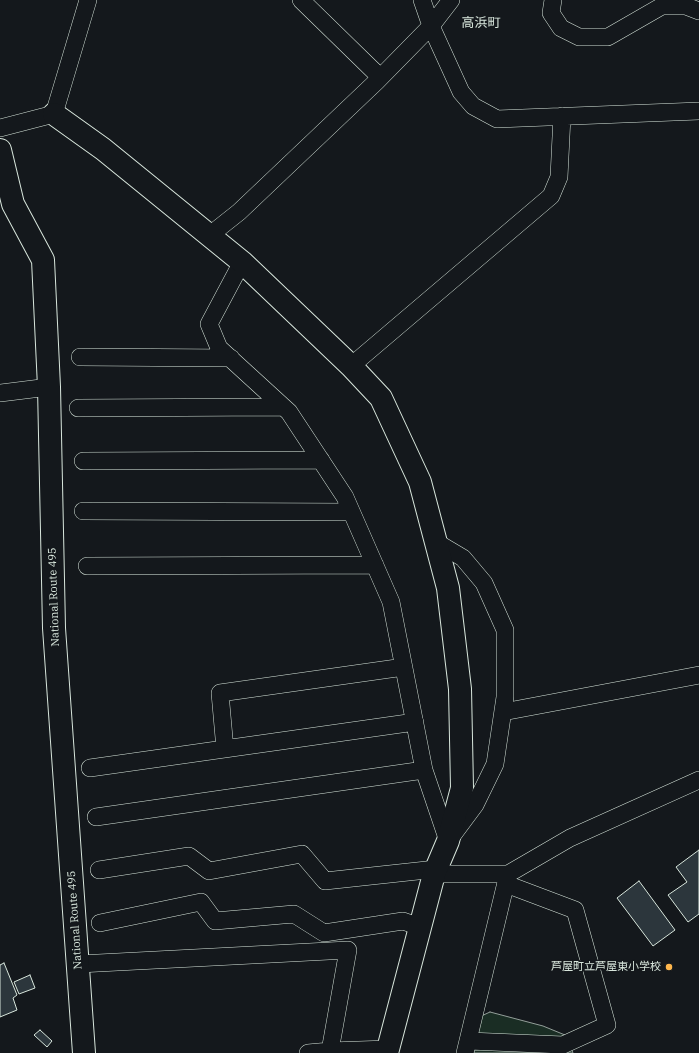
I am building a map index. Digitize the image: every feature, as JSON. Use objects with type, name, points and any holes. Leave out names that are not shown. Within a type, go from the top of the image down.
[{"type":"main road","points":[[54,114],[103,149],[242,262],[351,366],[381,398],[420,482],[448,588],[460,689],[462,788],[448,841],[435,872],[388,1051]]},
{"type":"main road","name":"National Route 495","points":[[0,150],[13,204],[43,260],[49,387],[54,628],[84,1053]]},
{"type":"street","points":[[0,128],[54,114],[88,0]]},
{"type":"street","points":[[301,0],[380,77]]},
{"type":"street","points":[[422,0],[431,26],[460,92],[473,106],[497,119],[699,111]]},
{"type":"street","points":[[210,235],[239,212],[380,77],[431,26],[451,0]]},
{"type":"street","points":[[553,0],[551,13],[561,28],[579,37],[608,37],[662,6],[686,6],[699,11]]},
{"type":"street","points":[[351,366],[551,196],[558,177],[562,116]]},
{"type":"street","points":[[242,262],[209,324],[219,348],[289,412],[345,497],[352,512],[391,602],[424,770],[448,841]]},
{"type":"street","points":[[80,357],[231,358]]},
{"type":"street","points":[[0,393],[49,387]]},
{"type":"street","points":[[78,408],[283,407]]},
{"type":"street","points":[[83,461],[321,460]]},
{"type":"street","points":[[83,511],[352,512]]},
{"type":"street","points":[[436,542],[464,558],[484,583],[505,630],[505,697],[495,764],[475,805],[448,841]]},
{"type":"street","points":[[87,566],[375,565]]},
{"type":"street","points":[[225,749],[220,693],[404,667]]},
{"type":"street","points":[[503,712],[699,675]]},
{"type":"street","points":[[90,768],[415,722]]},
{"type":"street","points":[[96,817],[424,770]]},
{"type":"street","points":[[99,870],[189,856],[209,871],[302,854],[325,881],[435,872],[507,879],[575,910],[607,1025],[563,1045],[467,1047],[507,879],[570,838],[699,780]]},
{"type":"street","points":[[100,923],[201,902],[215,922],[294,914],[324,933],[404,922],[420,927]]},
{"type":"street","points":[[78,964],[348,950],[330,1051]]},
{"type":"street","points":[[308,1053],[330,1051],[388,1051]]},
{"type":"green space","points":[[490,1012],[543,1026],[565,1035],[573,1053],[464,1053],[477,1018]]},
{"type":"building","points":[[699,850],[699,914],[688,922],[668,895],[687,882],[676,867]]},
{"type":"building","points":[[639,881],[675,930],[653,946],[617,898]]},
{"type":"building","points":[[4,963],[17,995],[13,998],[17,1010],[0,1017],[0,965]]},
{"type":"building","points":[[30,975],[35,988],[19,994],[14,982]]},
{"type":"building","points":[[40,1030],[52,1041],[47,1047],[34,1035]]},
{"type":"place","name":"芦屋町立芦屋東小学校","points":[[669,967]]},
{"type":"district","name":"高浜町","points":[[481,23]]}]
